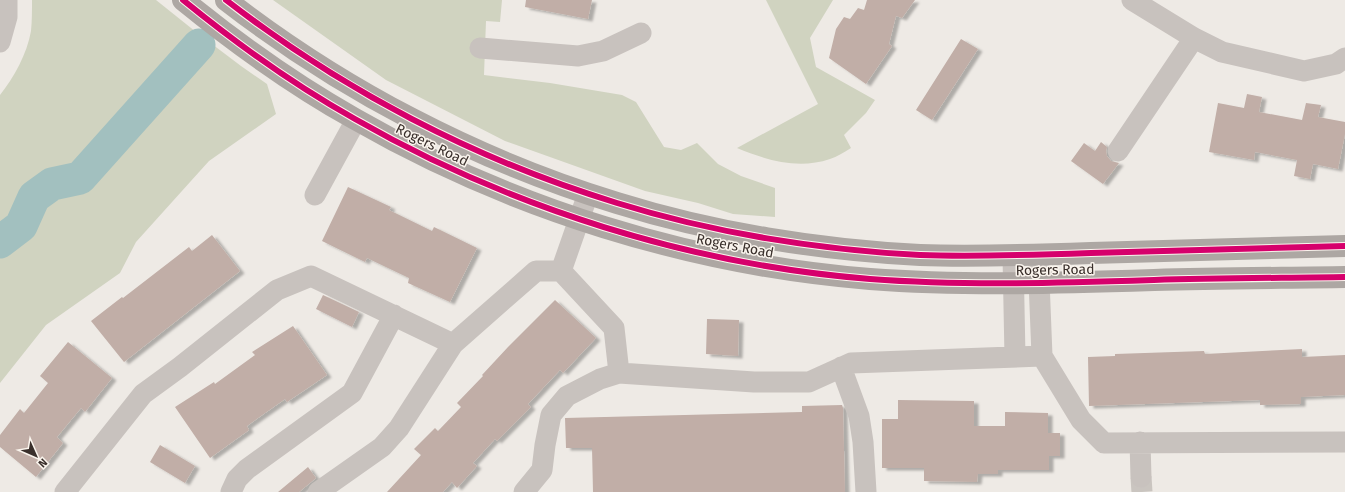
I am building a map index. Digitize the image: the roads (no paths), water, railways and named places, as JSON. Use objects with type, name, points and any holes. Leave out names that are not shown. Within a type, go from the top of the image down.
[{"type":"main road","name":"Rogers Road","points":[[183,0],[224,33],[276,70],[356,120],[415,152],[484,183],[532,202],[635,236],[690,250],[757,264],[820,274],[946,283],[1014,284],[1188,279],[1345,277]]},
{"type":"main road","name":"Rogers Road","points":[[226,0],[311,61],[391,108],[442,133],[504,162],[588,194],[680,220],[756,236],[812,245],[850,250],[919,255],[1014,256],[1345,246]]},
{"type":"lane","points":[[0,42],[7,17],[7,0]]},
{"type":"lane","points":[[1132,0],[1194,38],[1222,52],[1304,71],[1336,64],[1345,58]]},
{"type":"lane","points":[[480,48],[578,56],[603,51],[641,33]]},
{"type":"lane","points":[[1118,151],[1194,38]]},
{"type":"lane","points":[[315,195],[356,120]]},
{"type":"lane","points":[[565,261],[588,194]]},
{"type":"lane","points":[[1038,255],[1042,356],[1081,420],[1104,442],[1345,442]]},
{"type":"lane","points":[[1014,256],[1015,357]]},
{"type":"lane","points":[[318,492],[382,447],[399,428],[452,344],[536,271],[565,261]]},
{"type":"lane","points":[[565,261],[614,328],[619,373]]},
{"type":"lane","points":[[66,492],[143,394],[180,367],[277,290],[311,276],[452,344]]},
{"type":"lane","points":[[231,492],[237,479],[247,469],[352,393],[394,316]]},
{"type":"lane","points":[[524,492],[542,470],[551,415],[567,396],[600,380],[619,373],[754,382],[810,382],[850,363],[1042,356]]},
{"type":"lane","points":[[841,367],[859,416],[863,442],[866,492]]},
{"type":"lane","points":[[1140,442],[1141,477]]},
{"type":"waterway","points":[[0,242],[21,226],[34,197],[52,184],[80,178],[199,45]]},
{"type":"tunnel","points":[[1141,477],[1142,492]]}]
